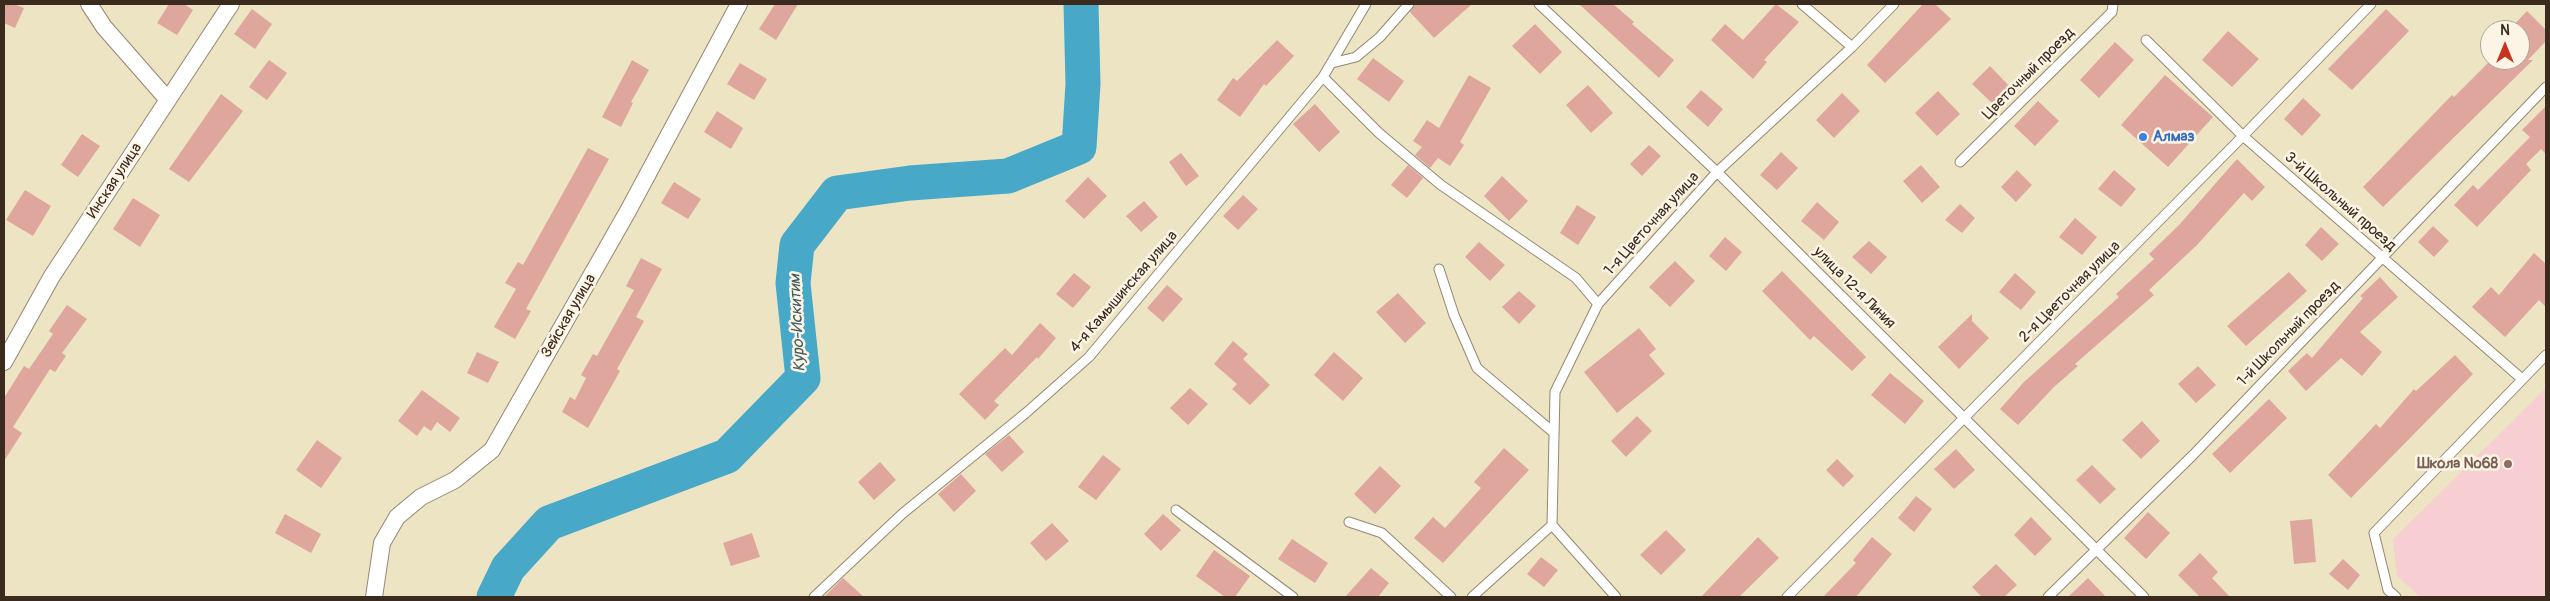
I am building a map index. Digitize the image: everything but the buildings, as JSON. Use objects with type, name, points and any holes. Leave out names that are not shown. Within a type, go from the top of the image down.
[{"type":"street","points":[[89,4],[104,27],[168,100]]},
{"type":"street","name":"Инская улица","points":[[4,362],[52,276],[232,4]]},
{"type":"street","name":"Зейская улица","points":[[374,597],[382,543],[397,517],[421,497],[456,480],[492,450],[628,211],[739,4]]},
{"type":"lane","name":"4-я Камышинская улица","points":[[814,597],[902,514],[1027,412],[1088,357],[1323,77],[1366,4]]},
{"type":"lane","points":[[1332,64],[1356,57],[1380,36],[1409,4]]},
{"type":"lane","name":"улица 12-я Линия","points":[[1539,4],[1717,172],[2144,597]]},
{"type":"lane","points":[[1802,4],[1852,47]]},
{"type":"lane","name":"1-я Цветочная улица","points":[[1552,525],[1555,392],[1598,304],[1717,172],[1852,47],[1894,4]]},
{"type":"lane","name":"Цветочный проезд","points":[[1960,162],[2112,12],[2113,4]]},
{"type":"lane","name":"2-я Цветочная улица","points":[[1787,597],[2244,136],[2371,4]]},
{"type":"lane","name":"3-й Школьный проезд","points":[[2146,40],[2244,136],[2522,379]]},
{"type":"lane","points":[[1323,77],[1379,133],[1441,185],[1576,278],[1598,304]]},
{"type":"lane","name":"1-й Школьный проезд","points":[[2048,597],[2193,455],[2546,87]]},
{"type":"lane","points":[[1439,269],[1454,315],[1477,368],[1553,432]]},
{"type":"lane","points":[[2396,597],[2388,590],[2374,532],[2546,355]]},
{"type":"lane","points":[[1176,510],[1293,597]]},
{"type":"lane","points":[[1348,522],[1382,532],[1451,597]]},
{"type":"lane","points":[[1472,597],[1552,525],[1616,597]]},
{"type":"shaded area","name":"Школа №68","points":[[2546,388],[2546,597],[2420,597],[2397,576],[2393,539]]},
{"type":"waterway","name":"Куро-Искитим","points":[[494,597],[508,568],[549,523],[727,456],[803,378],[793,283],[797,245],[837,193],[910,183],[1008,176],[1079,147],[1083,84],[1081,4]]},
{"type":"place","name":"Алмаз","points":[[2143,137]]},
{"type":"place","name":"Школа №68","points":[[2508,464]]}]
